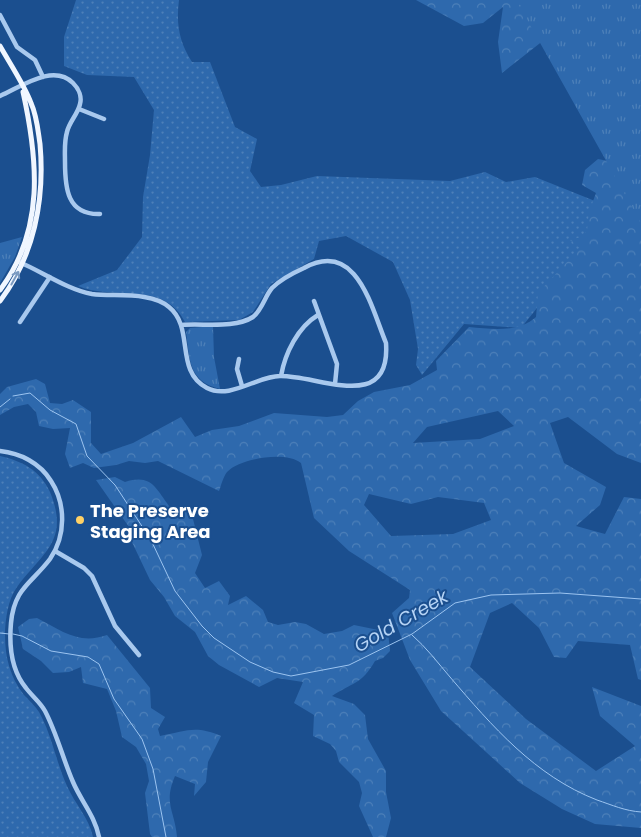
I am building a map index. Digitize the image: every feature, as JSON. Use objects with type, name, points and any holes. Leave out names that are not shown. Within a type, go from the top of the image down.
[{"type":"main road","points":[[0,46],[31,102],[36,119],[41,173],[37,219],[23,264],[0,301]]},
{"type":"main road","points":[[0,290],[17,261],[30,224],[35,173],[33,138],[22,87]]},
{"type":"street","points":[[0,15],[17,47],[35,60],[43,77]]},
{"type":"street","points":[[0,96],[43,77],[58,74],[73,84],[80,97],[79,109],[68,127],[65,141],[65,188],[70,198],[79,208],[92,214],[100,214]]},
{"type":"street","points":[[79,109],[104,119]]},
{"type":"street","points":[[17,261],[89,293],[132,296],[167,305],[178,315],[182,325],[187,361],[196,380],[208,388],[218,391],[281,376],[355,387],[369,383],[384,366],[387,354],[386,343],[356,274],[344,264],[320,260],[295,272],[271,289],[254,316],[237,323],[182,325]]},
{"type":"street","points":[[20,322],[50,277]]},
{"type":"street","points":[[314,301],[337,364],[335,384]]},
{"type":"street","points":[[281,376],[284,358],[307,322],[318,314]]},
{"type":"street","points":[[239,359],[237,368],[242,386]]},
{"type":"street","points":[[0,450],[17,454],[45,472],[58,493],[63,519],[61,534],[55,551],[21,591],[11,623],[11,646],[18,676],[47,716],[74,784],[93,816],[98,837]]},
{"type":"street","points":[[55,551],[84,568],[92,576],[115,626],[138,654]]},
{"type":"green space","points":[[76,0],[179,0],[178,17],[181,40],[188,55],[192,62],[210,62],[235,127],[257,139],[250,171],[261,187],[281,185],[317,176],[450,181],[485,172],[506,182],[535,177],[595,201],[590,250],[557,283],[521,328],[464,324],[422,375],[416,365],[418,349],[410,300],[393,262],[346,236],[319,241],[314,259],[271,284],[253,312],[239,320],[185,322],[176,309],[164,301],[151,296],[92,290],[78,286],[117,270],[142,237],[143,197],[150,155],[154,110],[134,77],[87,75],[64,66],[64,37]]},
{"type":"green space","points":[[416,0],[641,0],[558,29],[502,73],[498,42],[503,7],[483,23],[464,26]]},
{"type":"green space","points":[[516,0],[641,0],[641,223]]},
{"type":"green space","points":[[598,159],[618,163],[641,201],[641,463],[617,454],[568,417],[550,423],[564,463],[606,487],[600,505],[576,526],[605,534],[624,497],[641,499],[641,680],[638,679],[630,645],[578,641],[566,658],[554,657],[539,628],[512,603],[490,613],[470,667],[526,719],[596,771],[635,746],[600,716],[592,687],[641,706],[641,828],[595,824],[562,809],[520,783],[441,711],[410,660],[392,613],[409,598],[410,590],[349,551],[314,518],[301,463],[285,457],[274,457],[242,463],[227,472],[219,491],[158,461],[145,463],[129,461],[94,468],[83,463],[70,468],[65,454],[70,428],[53,429],[39,426],[36,412],[28,404],[14,407],[0,415],[0,394],[7,387],[36,379],[45,384],[50,403],[62,404],[73,400],[91,412],[91,443],[101,454],[133,443],[181,417],[195,437],[212,430],[239,426],[274,413],[327,417],[343,415],[358,401],[374,392],[410,385],[437,370],[436,361],[469,327],[513,328],[521,326],[536,317],[538,293],[580,248],[570,240],[581,237],[587,231],[589,212],[596,193],[582,185],[585,170]],"holes":[[[498,411],[514,426],[480,439],[413,443],[427,427]],[[369,494],[411,504],[438,497],[484,503],[491,520],[453,534],[391,536],[364,505]]]},
{"type":"green space","points":[[22,237],[15,257],[0,283],[0,243]]},
{"type":"green space","points":[[213,326],[214,357],[220,389],[202,381],[196,375],[190,360],[186,332],[190,328]]},
{"type":"green space","points":[[0,456],[23,464],[36,472],[50,492],[57,523],[51,545],[11,597],[5,635],[9,666],[19,688],[37,710],[43,721],[70,793],[88,824],[93,837],[0,837]]},
{"type":"green space","points":[[115,477],[125,482],[134,480],[147,481],[156,488],[169,506],[186,507],[191,511],[202,555],[195,573],[205,588],[219,581],[230,596],[228,605],[246,596],[263,610],[268,622],[278,625],[295,622],[306,624],[324,634],[342,631],[354,625],[388,632],[390,651],[383,658],[375,661],[361,679],[332,696],[354,704],[365,715],[368,739],[386,771],[386,792],[391,818],[386,837],[373,837],[359,806],[362,793],[359,782],[339,762],[336,751],[330,744],[313,736],[314,715],[294,703],[303,682],[277,678],[259,687],[219,665],[208,656],[195,632],[175,616],[164,597],[150,580],[130,538],[129,527],[96,480]]},
{"type":"green space","points":[[37,618],[63,632],[79,637],[97,638],[107,635],[150,688],[151,708],[165,717],[158,729],[160,736],[197,730],[221,736],[208,762],[206,782],[194,796],[195,784],[175,776],[170,801],[177,837],[152,837],[150,834],[145,793],[149,781],[146,764],[136,747],[122,737],[116,711],[107,689],[83,683],[81,667],[69,672],[53,673],[41,661],[23,649],[18,627],[29,619]]},
{"type":"waterway","name":"Gold Creek","points":[[13,396],[30,393],[50,410],[76,424],[87,456],[115,485],[151,540],[175,591],[202,626],[214,638],[250,662],[273,672],[291,676],[349,665],[412,634],[455,603],[491,595],[560,593],[641,599]]},
{"type":"waterway","name":"Gold Creek","points":[[0,407],[10,399]]},
{"type":"waterway","points":[[0,633],[9,634]]},
{"type":"waterway","points":[[13,634],[22,636],[51,651],[88,657],[99,664],[114,699],[142,739],[153,769],[166,837]]},
{"type":"waterway","points":[[412,635],[499,731],[534,763],[554,778],[575,790],[613,806],[641,812]]},
{"type":"place","name":"The Preserve Staging Area","points":[[80,520]]}]
